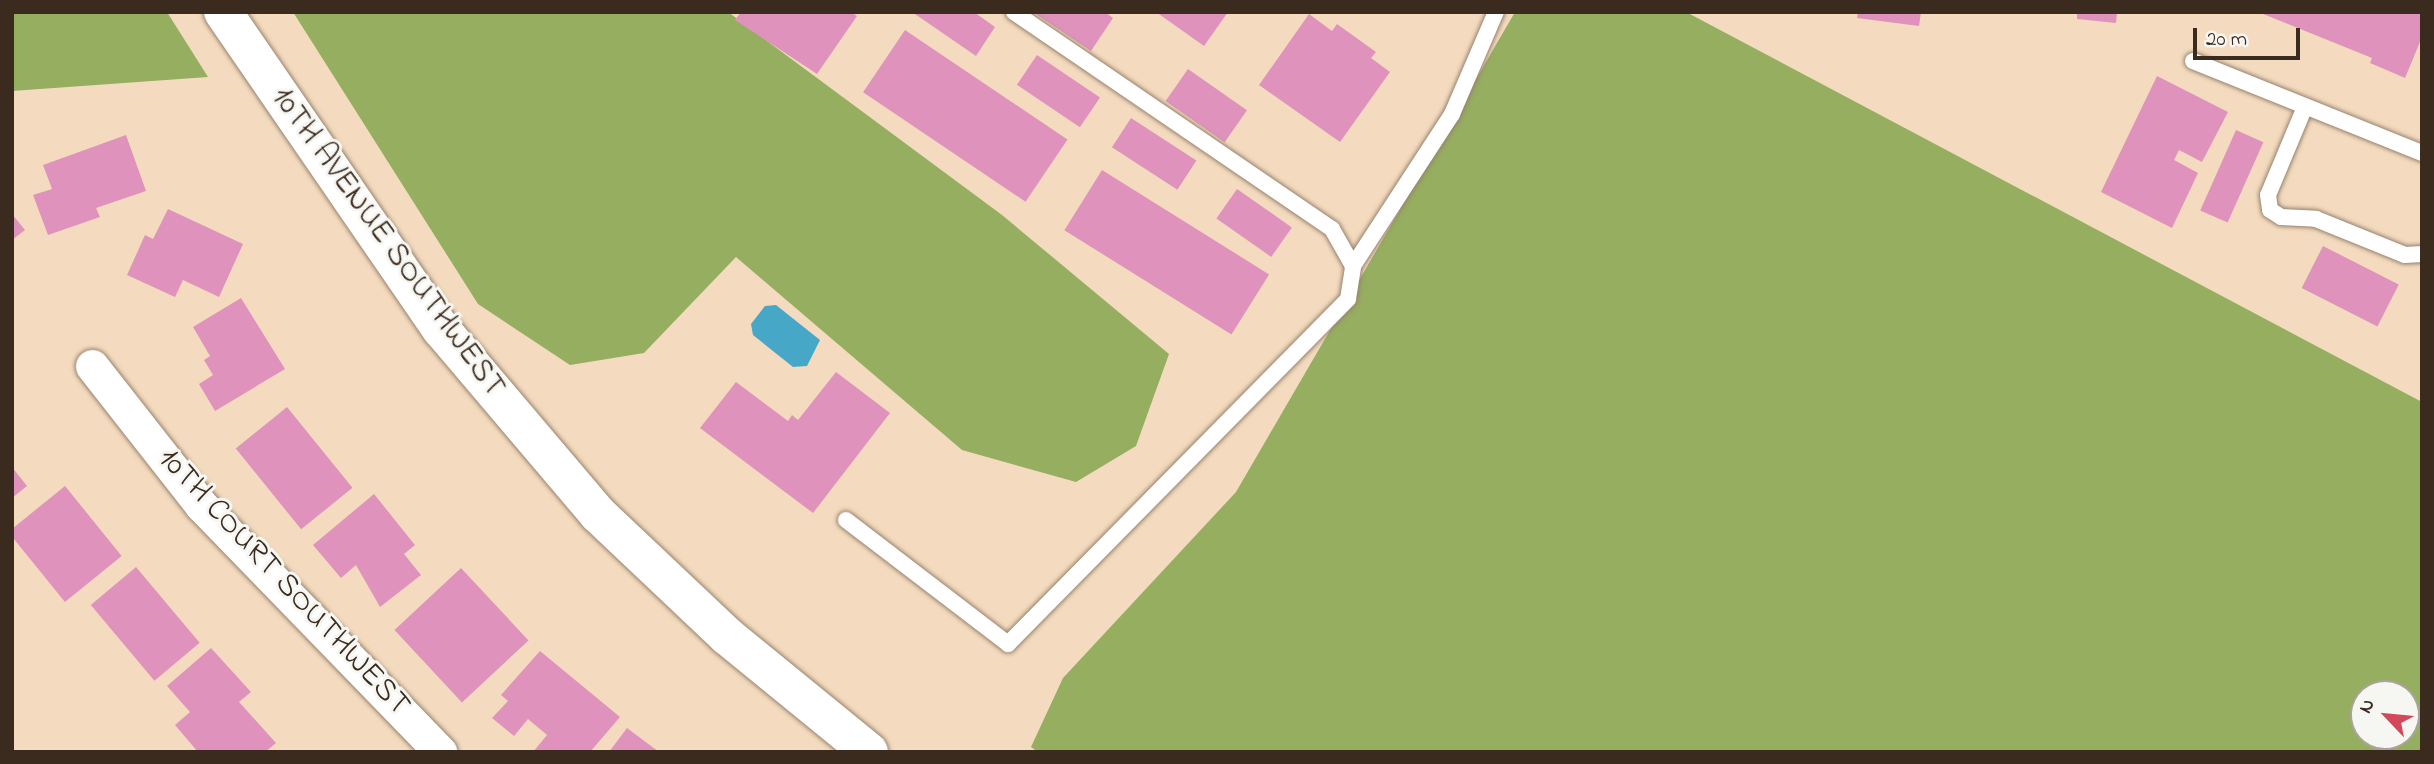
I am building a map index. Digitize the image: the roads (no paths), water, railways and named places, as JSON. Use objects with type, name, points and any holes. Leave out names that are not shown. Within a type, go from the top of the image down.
[{"type":"street","name":"10TH AVENUE SOUTHWEST","points":[[223,12],[441,329],[597,514],[727,636],[869,752]]},
{"type":"street","name":"10TH COURT SOUTHWEST","points":[[92,366],[201,505],[423,746]]},
{"type":"lane","points":[[1014,12],[1332,229],[1353,266]]},
{"type":"lane","points":[[846,520],[1008,644],[1333,318],[1348,299],[1353,266],[1452,114],[1496,12]]},
{"type":"lane","points":[[2193,61],[2273,88],[2304,109],[2422,153]]},
{"type":"lane","points":[[2304,109],[2268,195],[2270,210],[2281,217],[2316,219],[2406,255],[2422,254]]},
{"type":"water","points":[[776,305],[820,340],[807,366],[793,367],[753,335],[751,324],[765,306]]}]
